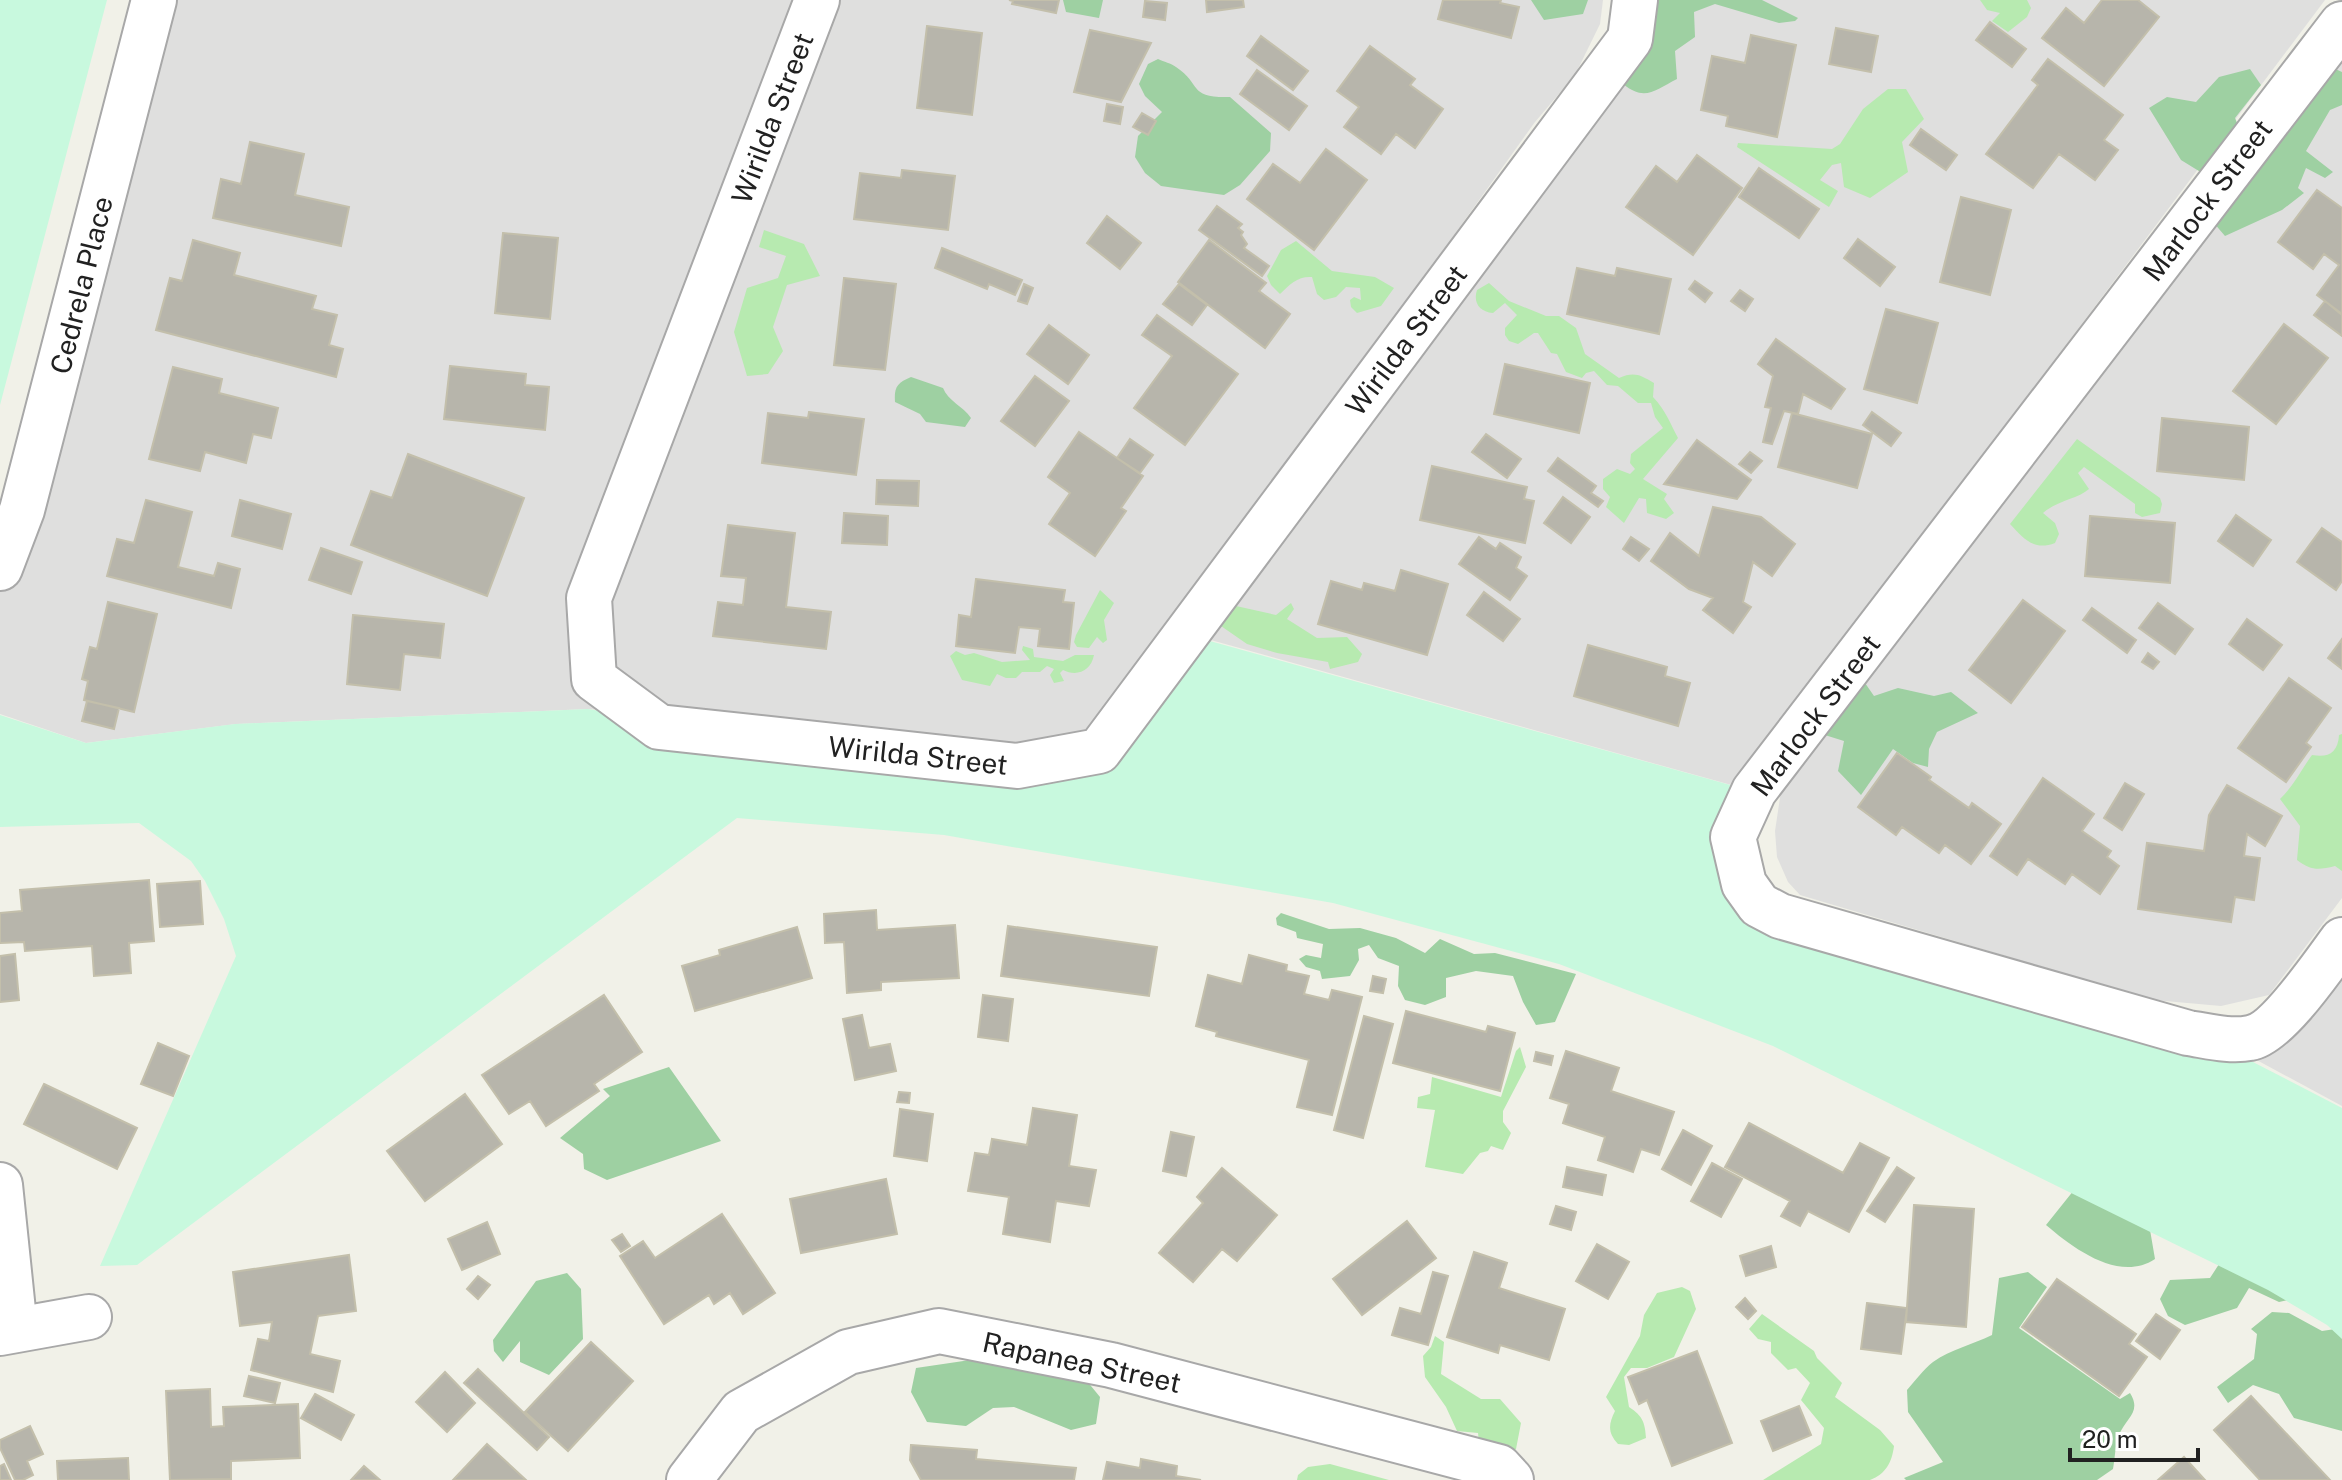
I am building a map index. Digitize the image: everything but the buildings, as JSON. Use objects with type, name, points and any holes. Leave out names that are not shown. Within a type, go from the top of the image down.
[{"type":"street","name":"Cedrela Place","points":[[0,568],[22,510],[154,0]]},
{"type":"street","name":"Wirilda Street","points":[[817,0],[589,598],[594,679],[659,727],[1017,766],[1099,751],[1630,39],[1635,0]]},
{"type":"street","name":"Marlock Street","points":[[2342,24],[1754,791],[1733,837],[1744,884],[1759,905],[1780,916],[2188,1033],[2226,1039],[2253,1038],[2278,1022],[2342,940]]},
{"type":"street","points":[[0,1185],[8,1332],[89,1317]]},
{"type":"street","name":"Rapanea Street","points":[[689,1480],[741,1412],[848,1352],[939,1331],[1126,1368],[1499,1467],[1511,1480]]},
{"type":"shaded area","points":[[163,0],[1603,0],[1600,24],[1575,75],[1535,122],[1132,685],[1076,746],[1014,756],[696,718],[588,709],[236,724],[86,743],[0,714],[0,576]]},
{"type":"shaded area","points":[[1642,0],[2325,0],[1735,786],[1200,637]]},
{"type":"shaded area","points":[[2342,44],[2342,898],[2269,995],[2221,1006],[2154,1000],[1800,895],[1788,882],[1777,857],[1775,831],[1781,791]]},
{"type":"shaded area","points":[[2342,966],[2342,1106],[2253,1058]]},
{"type":"green space","points":[[0,0],[107,0],[0,405]]},
{"type":"green space","points":[[1063,0],[1103,0],[1099,18],[1066,12]]},
{"type":"green space","points":[[1531,0],[1588,0],[1583,14],[1544,20]]},
{"type":"green space","points":[[1652,0],[1762,0],[1798,18],[1779,23],[1715,4],[1694,12],[1695,37],[1675,51],[1677,79],[1644,93],[1623,84]]},
{"type":"green space","points":[[1980,0],[2027,0],[2031,8],[2027,17],[2008,32],[1992,21],[2000,13],[1987,10]]},
{"type":"green space","points":[[1158,59],[1184,73],[1201,93],[1230,97],[1271,133],[1270,151],[1240,185],[1224,195],[1161,186],[1145,173],[1135,157],[1138,136],[1162,112],[1145,96],[1139,84],[1148,64]]},
{"type":"green space","points":[[2331,67],[2342,72],[2342,105],[2330,110],[2306,151],[2333,172],[2325,178],[2306,168],[2298,188],[2304,193],[2282,210],[2225,236],[2207,215],[2228,189],[2181,160],[2149,108],[2167,97],[2196,102],[2219,77],[2250,69],[2261,85],[2235,118],[2243,137]]},
{"type":"green space","points":[[1888,89],[1906,89],[1924,119],[1902,142],[1908,172],[1870,198],[1844,187],[1841,163],[1832,165],[1820,180],[1838,191],[1829,207],[1737,147],[1738,143],[1832,149],[1840,144],[1863,109]]},
{"type":"green space","points":[[764,230],[804,244],[820,276],[787,285],[773,327],[783,351],[768,374],[747,376],[734,332],[747,288],[778,278],[786,256],[759,247]]},
{"type":"green space","points":[[1296,241],[1332,271],[1375,277],[1394,288],[1381,306],[1357,313],[1351,307],[1350,300],[1354,297],[1361,300],[1360,288],[1346,287],[1336,297],[1324,300],[1317,294],[1312,277],[1307,277],[1294,281],[1280,294],[1267,276],[1281,250]]},
{"type":"green space","points":[[1489,283],[1509,301],[1546,316],[1559,316],[1576,328],[1585,354],[1619,378],[1637,375],[1654,383],[1653,397],[1678,438],[1643,479],[1667,494],[1664,499],[1674,513],[1666,519],[1647,513],[1646,499],[1639,498],[1624,523],[1606,507],[1610,497],[1603,489],[1603,479],[1617,469],[1630,474],[1635,469],[1630,463],[1631,454],[1663,428],[1655,417],[1651,403],[1638,403],[1618,386],[1607,385],[1594,371],[1582,378],[1566,372],[1557,354],[1551,353],[1538,333],[1518,344],[1509,341],[1505,328],[1517,315],[1505,303],[1493,313],[1484,311],[1477,302],[1477,290]]},
{"type":"green space","points":[[911,377],[943,388],[971,418],[965,427],[926,422],[920,414],[895,402],[897,386]]},
{"type":"green space","points":[[2077,439],[2160,498],[2160,513],[2142,517],[2135,513],[2135,504],[2084,467],[2078,473],[2089,489],[2043,513],[2055,523],[2059,534],[2055,543],[2035,544],[2010,524]]},
{"type":"green space","points":[[1100,590],[1114,603],[1104,620],[1107,640],[1103,643],[1097,637],[1089,648],[1077,647],[1074,642],[1076,635]]},
{"type":"green space","points":[[1291,603],[1294,609],[1287,619],[1317,638],[1347,637],[1362,654],[1358,662],[1330,669],[1328,662],[1247,644],[1221,626],[1236,606],[1276,615]]},
{"type":"green space","points":[[1199,638],[1734,786],[1717,820],[1712,847],[1719,873],[1737,906],[2234,1060],[2251,1061],[2342,1108],[2342,1339],[2327,1325],[2268,1290],[1773,1046],[1559,964],[1333,903],[944,835],[737,818],[137,1265],[100,1266],[236,956],[224,919],[191,861],[139,823],[0,827],[0,715],[86,743],[235,724],[588,709],[1014,777],[1106,762]]},
{"type":"green space","points":[[1023,646],[1033,649],[1034,657],[1063,661],[1075,655],[1094,655],[1083,671],[1073,673],[1063,670],[1060,673],[1064,681],[1054,683],[1050,675],[1054,669],[1047,666],[1040,672],[1022,672],[1016,678],[997,674],[990,686],[962,680],[950,656],[956,651],[1002,662],[1030,660],[1022,650]]},
{"type":"green space","points":[[1865,683],[1874,696],[1898,688],[1934,696],[1951,692],[1978,713],[1937,732],[1929,749],[1928,767],[1913,763],[1893,749],[1861,795],[1838,771],[1844,741],[1812,731],[1850,690]]},
{"type":"green space","points":[[2342,734],[2342,871],[2335,866],[2311,868],[2297,860],[2300,826],[2280,799],[2312,755],[2331,753]]},
{"type":"green space","points":[[1281,913],[1329,929],[1360,928],[1396,938],[1425,953],[1440,939],[1474,954],[1495,953],[1576,974],[1555,1022],[1536,1025],[1513,976],[1476,971],[1446,978],[1446,997],[1425,1005],[1405,1000],[1398,986],[1399,966],[1378,958],[1369,945],[1358,949],[1359,960],[1350,976],[1322,979],[1320,971],[1306,967],[1299,959],[1306,955],[1321,958],[1323,944],[1297,938],[1296,932],[1277,925],[1276,918]]},
{"type":"green space","points":[[1520,1047],[1526,1067],[1503,1111],[1503,1122],[1511,1133],[1503,1150],[1491,1146],[1488,1151],[1480,1153],[1463,1174],[1425,1167],[1435,1110],[1417,1108],[1418,1097],[1430,1094],[1432,1077],[1501,1097]]},
{"type":"green space","points":[[669,1067],[721,1141],[607,1180],[584,1169],[583,1154],[560,1138],[610,1096],[603,1089]]},
{"type":"green space","points":[[2082,1180],[2297,1298],[2279,1302],[2249,1288],[2237,1308],[2185,1325],[2168,1316],[2160,1299],[2170,1280],[2210,1278],[2223,1258],[2149,1224],[2155,1259],[2127,1267],[2097,1260],[2046,1225]]},
{"type":"green space","points":[[2028,1272],[2047,1287],[2019,1328],[2120,1399],[2130,1393],[2134,1410],[2118,1439],[2113,1469],[2097,1480],[1906,1480],[1904,1478],[1943,1462],[1908,1412],[1907,1390],[1933,1362],[1992,1335],[1999,1278]]},
{"type":"green space","points":[[567,1273],[581,1289],[583,1339],[549,1375],[520,1362],[520,1341],[503,1362],[494,1351],[493,1340],[536,1281]]},
{"type":"green space","points":[[1682,1287],[1690,1291],[1696,1309],[1674,1357],[1647,1368],[1631,1368],[1624,1377],[1629,1407],[1642,1420],[1646,1438],[1629,1445],[1618,1444],[1610,1429],[1615,1411],[1606,1397],[1640,1336],[1644,1315],[1657,1293]]},
{"type":"green space","points":[[2272,1312],[2289,1313],[2322,1331],[2342,1328],[2342,1431],[2294,1418],[2279,1394],[2253,1385],[2228,1403],[2217,1387],[2254,1359],[2257,1334],[2251,1329]]},
{"type":"green space","points":[[1762,1314],[1814,1351],[1842,1383],[1835,1397],[1880,1430],[1894,1446],[1884,1471],[1870,1480],[1763,1480],[1821,1444],[1824,1428],[1801,1400],[1810,1383],[1796,1368],[1788,1370],[1771,1353],[1771,1342],[1758,1339],[1749,1329]]},
{"type":"green space","points":[[1435,1336],[1444,1342],[1441,1374],[1481,1399],[1500,1399],[1521,1423],[1516,1449],[1504,1458],[1480,1451],[1478,1433],[1457,1431],[1446,1407],[1425,1377],[1423,1356]]},
{"type":"green space","points":[[977,1359],[1082,1375],[1100,1397],[1096,1424],[1071,1430],[1014,1407],[993,1408],[966,1426],[927,1422],[911,1392],[916,1368]]},
{"type":"green space","points":[[1330,1464],[1389,1480],[1297,1480],[1298,1475],[1308,1467]]}]
